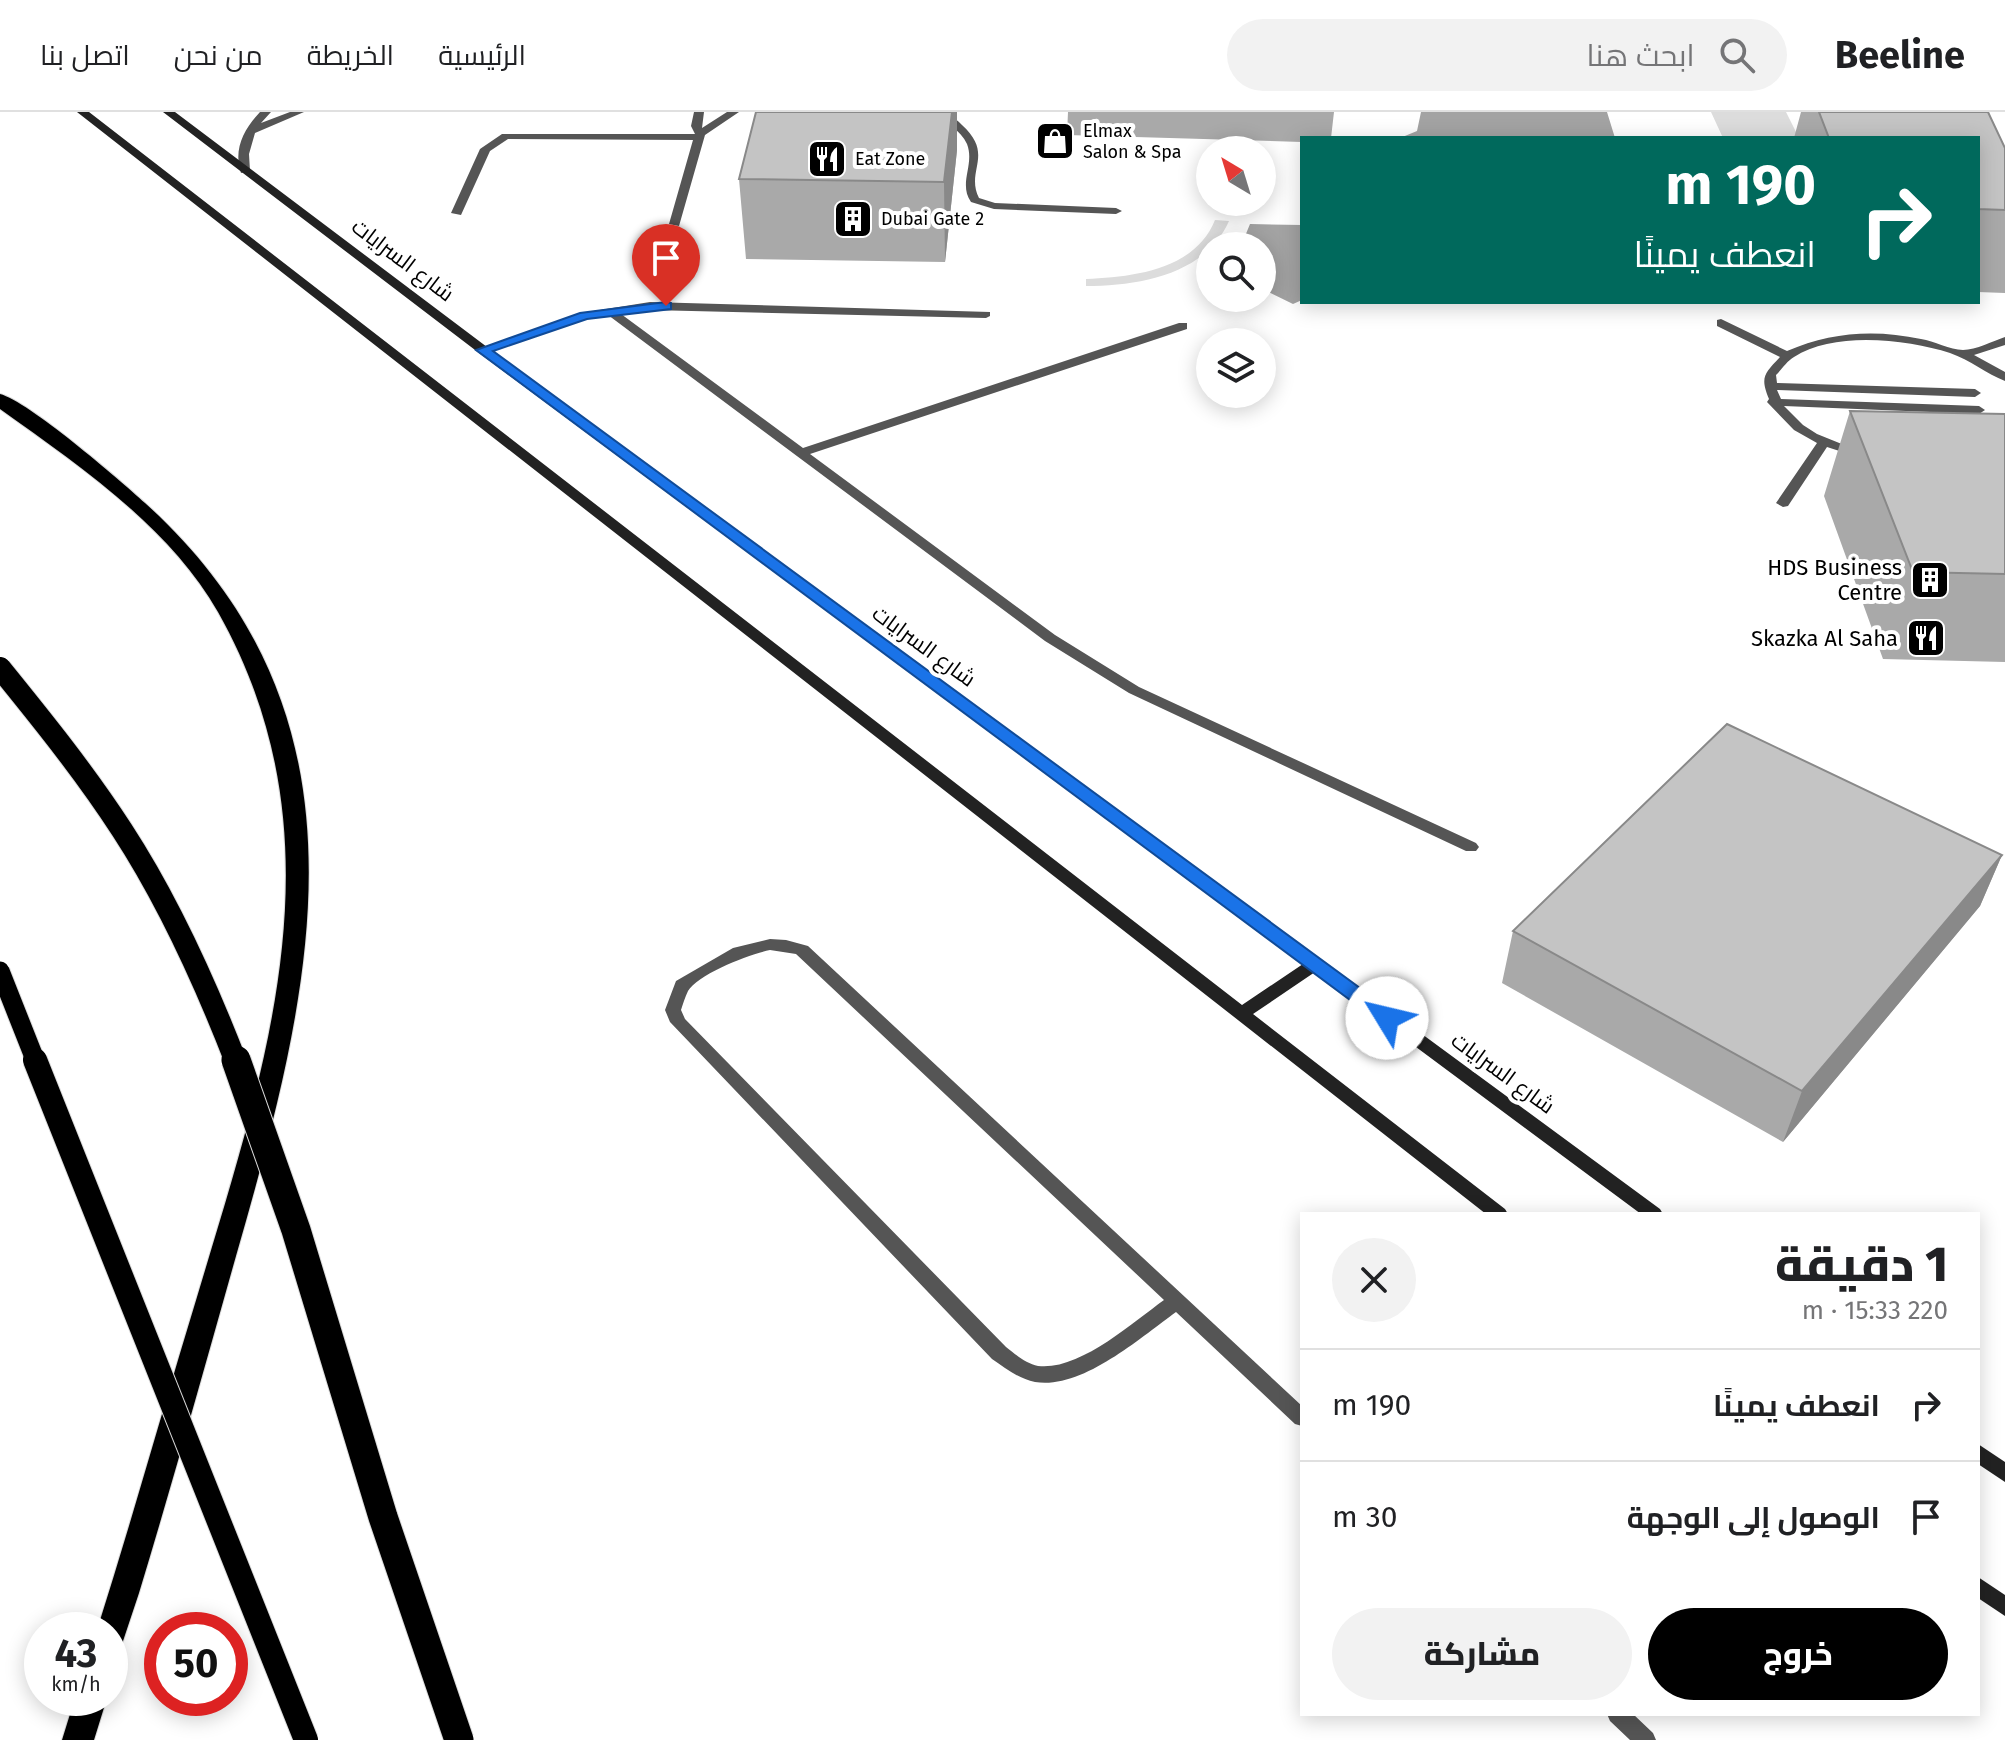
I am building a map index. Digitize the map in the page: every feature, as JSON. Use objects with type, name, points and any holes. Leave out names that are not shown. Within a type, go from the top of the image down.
[{"type":"highway","points":[[0,400],[131,498],[200,571],[228,612],[262,682],[287,759],[297,816],[298,937],[277,1067],[117,1612]]},
{"type":"highway","points":[[0,668],[104,801],[156,887],[204,982],[245,1075],[321,1304],[408,1595],[459,1740]]},
{"type":"highway","points":[[78,1740],[85,1716]]},
{"type":"main road","points":[[82,112],[1496,1212]]},
{"type":"main road","name":"شارع السرايات","points":[[168,112],[483,350],[1651,1212]]},
{"type":"main road","points":[[1241,1014],[1315,964]]},
{"type":"main road","points":[[0,971],[306,1740]]},
{"type":"main road","points":[[1980,1454],[2005,1473]]},
{"type":"main road","points":[[1980,1588],[2005,1607]]},
{"type":"lane","points":[[245,171],[241,152],[249,132],[266,112]]},
{"type":"lane","points":[[249,132],[299,112]]},
{"type":"lane","points":[[675,224],[700,136],[696,126],[699,112]]},
{"type":"lane","points":[[457,213],[485,149],[506,136],[700,136],[734,112]]},
{"type":"lane","points":[[939,112],[958,127],[973,146],[970,189],[975,200],[994,206],[1116,211]]},
{"type":"lane","points":[[483,350],[553,324],[611,312],[682,306],[986,314]]},
{"type":"lane","points":[[611,312],[1050,638],[1134,690],[1471,847]]},
{"type":"lane","points":[[1721,323],[1786,355]]},
{"type":"lane","points":[[801,453],[1183,326]]},
{"type":"lane","points":[[1874,457],[1824,442],[1802,430],[1773,402],[1770,374],[1786,355],[1821,341],[1883,338],[1919,342],[1963,354],[2004,375]]},
{"type":"lane","points":[[1963,354],[2005,341]]},
{"type":"lane","points":[[1769,386],[1975,393]]},
{"type":"lane","points":[[1773,402],[1979,410]]},
{"type":"lane","points":[[1783,503],[1824,442]]},
{"type":"lane","points":[[1177,1301],[1083,1365],[1062,1373],[1039,1374],[1017,1367],[999,1353],[678,1022],[673,1010],[674,997],[689,980],[754,946],[771,943],[802,950],[1300,1416]]},
{"type":"lane","points":[[1620,1716],[1645,1740]]},
{"type":"shaded area","points":[[1421,112],[1607,112],[1614,136],[1405,136],[1417,131]]},
{"type":"shaded area","points":[[1711,112],[1786,112],[1798,136],[1722,136]]},
{"type":"shaded area","points":[[1215,220],[1229,221],[1222,232],[1209,232]]},
{"type":"shaded area","points":[[1250,224],[1300,225],[1300,301],[1293,304],[1276,296],[1276,232],[1247,232]]},
{"type":"shaded area","points":[[1196,247],[1196,260],[1169,273],[1128,283],[1086,286],[1086,279],[1123,276],[1161,268]]},
{"type":"building","points":[[756,112],[952,112],[944,182],[739,179]]},
{"type":"building","points":[[1819,112],[1988,112],[2005,148],[2005,210],[1980,209],[1980,136],[1828,136]]},
{"type":"building","points":[[1850,411],[2005,414],[2005,574],[1913,572]]},
{"type":"building","points":[[1727,724],[2002,855],[1802,1091],[1513,931]]},
{"type":"place","name":"Elmax Salon & Spa","points":[[1055,141]]},
{"type":"place","name":"Eat Zone","points":[[827,159]]},
{"type":"place","name":"Dubai Gate 2","points":[[853,219]]},
{"type":"place","name":"HDS Business Centre","points":[[1930,580]]},
{"type":"place","name":"Skazka Al Saha","points":[[1926,638]]},
{"type":"route","points":[[666,306],[585,315],[483,350],[1387,1018]]}]
